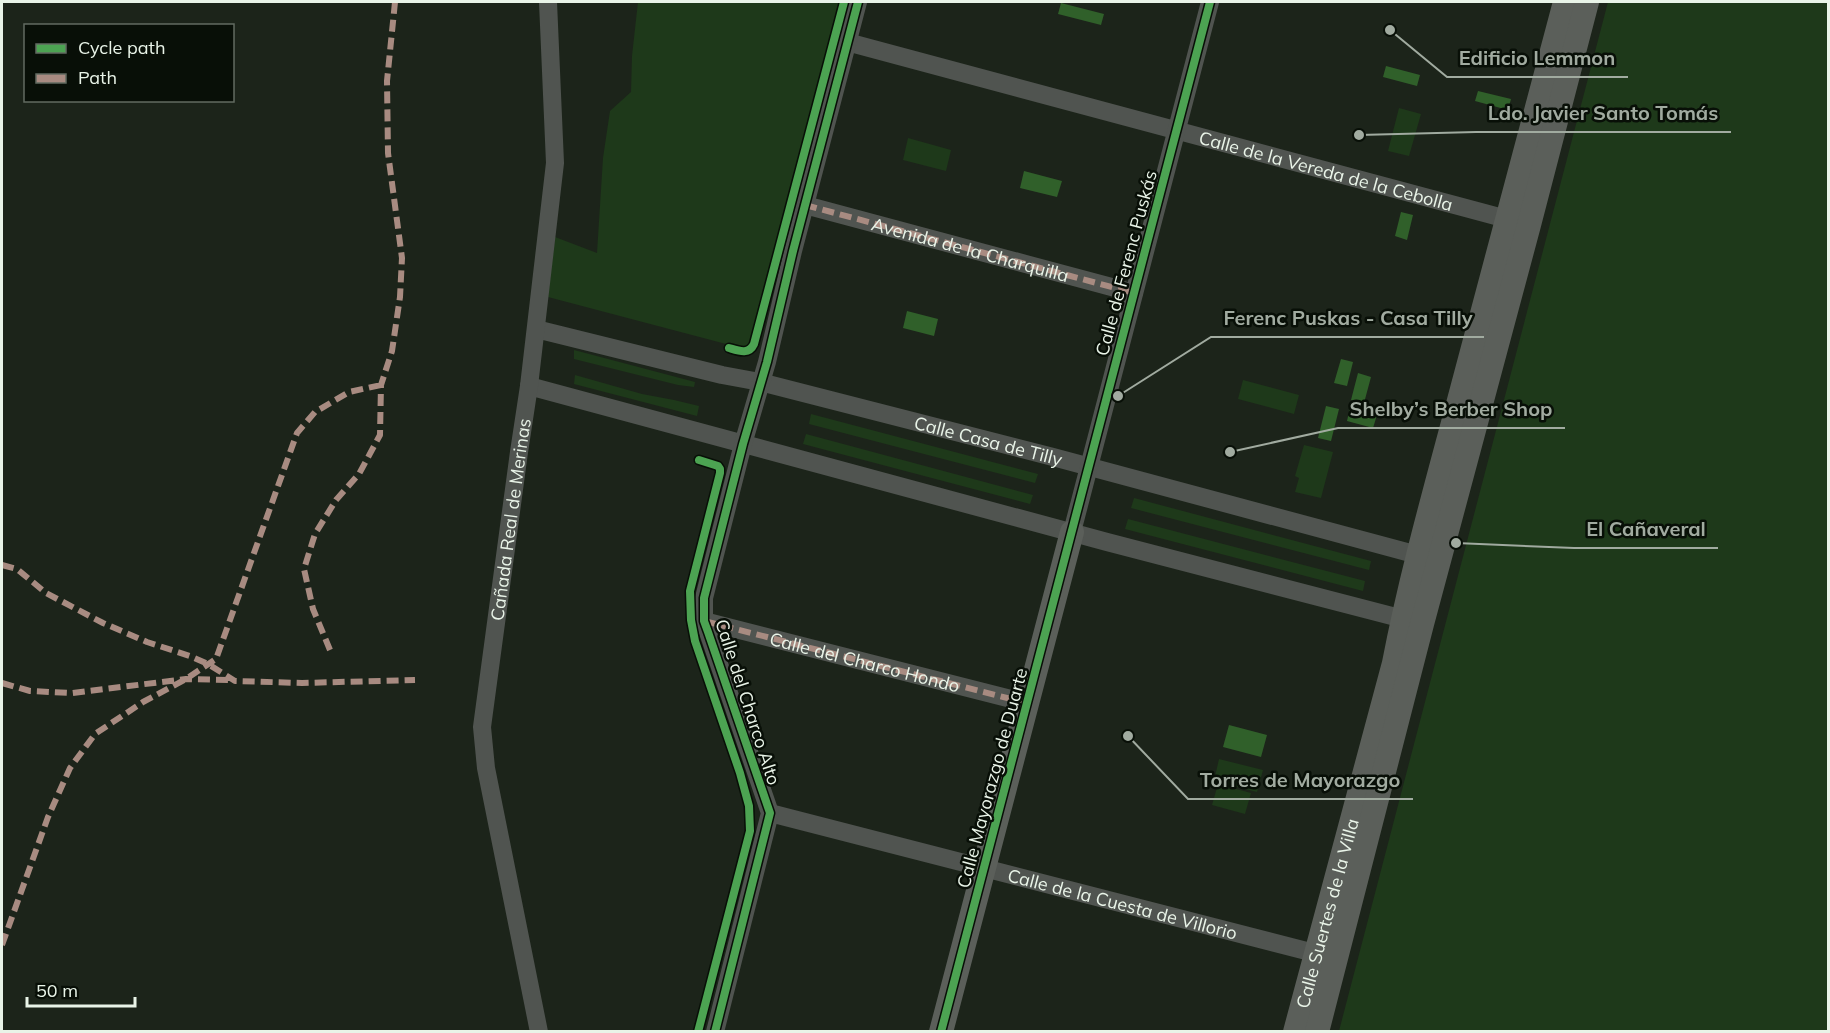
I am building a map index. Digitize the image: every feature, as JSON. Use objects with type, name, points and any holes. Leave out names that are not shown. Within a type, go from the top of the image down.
[{"type":"main road","points":[[1518,222],[1565,2]]},
{"type":"main road","points":[[1518,222],[1587,2]]},
{"type":"main road","name":"Calle Suertes de la Villa","points":[[1317,1032],[1326,956],[1518,222]]},
{"type":"main road","name":"Calle Mayorazgo de Duarte","points":[[941,1032],[1072,532]]},
{"type":"main road","name":"Calle Suertes de la Villa","points":[[1295,1032],[1326,956]]},
{"type":"street","name":"Cañada Real de Merinas","points":[[539,1032],[486,768],[482,727],[529,386],[555,164],[548,2]]},
{"type":"street","name":"Calle del Charco Alto","points":[[715,1032],[770,813],[704,621],[705,587],[767,362],[858,2]]},
{"type":"street","name":"Calle de Ferenc Puskás","points":[[1072,532],[1210,2]]},
{"type":"street","name":"Calle de la Vereda de la Cebolla","points":[[847,42],[1518,222]]},
{"type":"street","name":"Avenida de la Charquilla","points":[[805,205],[1134,293]]},
{"type":"street","name":"Calle Casa de Tilly","points":[[536,329],[760,382],[1429,558]]},
{"type":"street","points":[[529,386],[1412,622]]},
{"type":"street","name":"Calle del Charco Hondo","points":[[704,621],[1027,703]]},
{"type":"street","name":"Calle de la Cuesta de Villorio","points":[[770,813],[1326,956]]},
{"type":"shaded area","points":[[638,2],[840,2],[751,345],[745,349],[548,297],[555,237],[597,253],[603,158],[610,111],[631,92]]},
{"type":"shaded area","points":[[1608,2],[1828,2],[1828,1031],[1339,1031]]},
{"type":"shaded area","points":[[1061,3],[1104,14],[1101,25],[1058,14]]},
{"type":"shaded area","points":[[1386,66],[1420,75],[1417,86],[1383,77]]},
{"type":"shaded area","points":[[1478,91],[1511,99],[1508,110],[1475,101]]},
{"type":"shaded area","points":[[1399,108],[1421,114],[1409,156],[1388,151]]},
{"type":"shaded area","points":[[908,138],[951,150],[946,171],[903,160]]},
{"type":"shaded area","points":[[1024,171],[1062,181],[1057,197],[1020,188]]},
{"type":"shaded area","points":[[1401,212],[1413,215],[1407,240],[1395,236]]},
{"type":"shaded area","points":[[907,311],[938,319],[934,336],[903,328]]},
{"type":"shaded area","points":[[574,350],[695,382],[694,387],[574,359]]},
{"type":"shaded area","points":[[1341,359],[1353,362],[1347,386],[1334,383]]},
{"type":"shaded area","points":[[1358,373],[1371,377],[1364,403],[1351,400]]},
{"type":"shaded area","points":[[575,375],[642,394],[699,406],[697,416],[574,384]]},
{"type":"shaded area","points":[[1243,380],[1299,395],[1294,414],[1238,399]]},
{"type":"shaded area","points":[[1326,406],[1339,409],[1331,441],[1318,438]]},
{"type":"shaded area","points":[[1350,408],[1377,415],[1373,428],[1347,421]]},
{"type":"shaded area","points":[[811,414],[1038,474],[1035,483],[809,424]]},
{"type":"shaded area","points":[[806,434],[1033,495],[1030,504],[803,444]]},
{"type":"shaded area","points":[[1304,445],[1333,452],[1321,498],[1295,492],[1299,478],[1295,476]]},
{"type":"shaded area","points":[[1134,498],[1371,561],[1369,570],[1131,508]]},
{"type":"shaded area","points":[[1128,519],[1365,581],[1363,591],[1125,529]]},
{"type":"shaded area","points":[[1229,725],[1267,735],[1261,757],[1223,747]]},
{"type":"shaded area","points":[[1219,759],[1263,770],[1257,792],[1214,781]]},
{"type":"shaded area","points":[[1218,784],[1251,793],[1245,814],[1212,805]]},
{"type":"marked path","points":[[330,650],[313,609],[304,569],[315,534],[336,500],[359,474],[380,435],[381,385],[392,351],[400,297],[402,258],[388,153],[387,81],[395,2]]},
{"type":"marked path","points":[[805,205],[1134,293]]},
{"type":"marked path","points":[[2,945],[48,817],[70,768],[95,734],[143,702],[186,679],[216,659],[297,433],[315,412],[349,392],[381,385]]},
{"type":"marked path","points":[[2,565],[17,569],[46,593],[103,623],[147,642],[190,656],[235,681],[302,683],[415,680]]},
{"type":"marked path","points":[[704,621],[1027,703]]},
{"type":"marked path","points":[[2,683],[30,691],[72,693],[186,679],[232,680]]},
{"type":"cycle path","points":[[729,348],[747,351],[754,344],[844,2]]},
{"type":"cycle path","points":[[715,1032],[770,813],[704,621],[704,598],[743,444],[767,362],[793,251],[858,2]]},
{"type":"cycle path","points":[[941,1032],[1210,2]]},
{"type":"cycle path","points":[[698,1032],[750,831],[749,806],[740,773],[695,641],[691,620],[690,591],[720,473],[718,466],[699,460]]},
{"type":"place","name":"Edificio Lemmon","points":[[1390,30]]},
{"type":"place","name":"Ldo. Javier Santo Tomás","points":[[1359,135]]},
{"type":"place","name":"Ferenc Puskas - Casa Tilly","points":[[1118,396]]},
{"type":"place","name":"Shelby’s Berber Shop","points":[[1230,452]]},
{"type":"place","name":"El Cañaveral","points":[[1456,543]]},
{"type":"place","name":"Torres de Mayorazgo","points":[[1128,736]]}]
